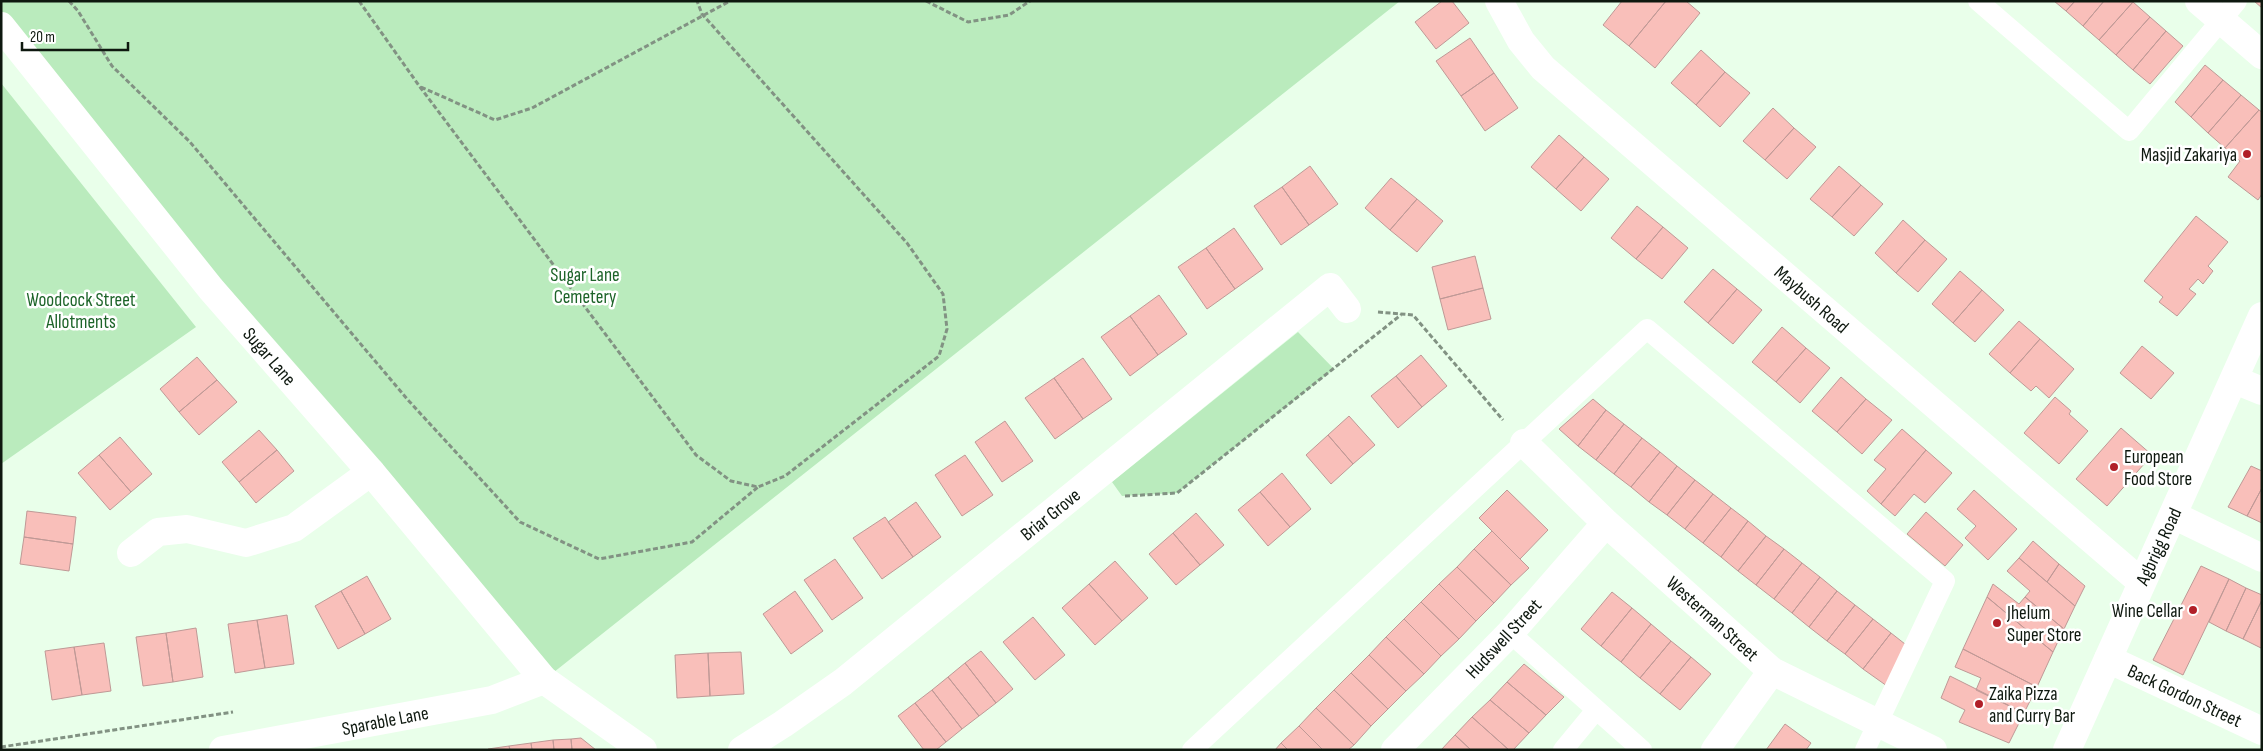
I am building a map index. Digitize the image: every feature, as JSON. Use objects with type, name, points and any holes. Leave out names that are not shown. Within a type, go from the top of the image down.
[{"type":"street","name":"Maybush Road","points":[[1499,1],[1521,41],[1542,68],[2141,582]]},
{"type":"street","points":[[2199,1],[2229,10],[2262,55]]},
{"type":"street","name":"Sugar Lane","points":[[1,26],[211,288],[371,472],[544,680],[643,750]]},
{"type":"street","name":"Briar Grove","points":[[742,750],[784,724],[843,682],[1330,287],[1347,308]]},
{"type":"street","name":"Agbrigg Road","points":[[2067,750],[2141,582],[2235,380],[2262,316]]},
{"type":"street","points":[[2235,380],[2262,391]]},
{"type":"street","name":"Westerman Street","points":[[1524,443],[1606,523],[1772,671],[1933,750]]},
{"type":"street","points":[[131,553],[158,532],[187,529],[246,543],[294,528],[371,472]]},
{"type":"street","points":[[2173,515],[2262,558]]},
{"type":"street","name":"Hudswell Street","points":[[1395,750],[1510,633],[1606,523]]},
{"type":"street","name":"Back Gordon Street","points":[[2108,659],[2262,731]]},
{"type":"street","points":[[1715,750],[1772,671]]},
{"type":"street","name":"Sparable Lane","points":[[232,749],[492,700],[544,680]]},
{"type":"lane","points":[[1978,1],[2129,131],[2229,10]]},
{"type":"lane","points":[[1192,750],[1647,329],[1945,581],[1865,750]]},
{"type":"lane","points":[[1510,633],[1642,750]]},
{"type":"lane","points":[[1563,750],[1596,710]]},
{"type":"path","points":[[69,1],[78,10],[112,66],[190,142],[408,400],[520,522],[599,559],[692,542],[758,487],[785,476],[939,356],[947,329],[943,294],[908,243],[702,14],[697,1]]},
{"type":"path","points":[[359,1],[420,87],[696,455],[731,481],[758,487]]},
{"type":"path","points":[[420,87],[495,120],[532,108],[702,14],[730,1]]},
{"type":"path","points":[[926,1],[968,22],[1009,16],[1030,1]]},
{"type":"path","points":[[1347,308],[1413,316],[1524,443]]},
{"type":"path","points":[[1122,496],[1177,493],[1402,314]]},
{"type":"green space","name":"Sugar Lane Cemetery","points":[[1,1],[1400,1],[544,680],[1,29]]},
{"type":"green space","name":"Woodcock Street Allotments","points":[[1,83],[196,327],[1,464]]},
{"type":"green space","points":[[1298,332],[1334,369],[1177,493],[1122,496],[1112,482]]},
{"type":"building","points":[[1442,1],[1452,1],[1469,23],[1436,49],[1415,22]]},
{"type":"building","points":[[1622,1],[1666,1],[1629,46],[1603,25]]},
{"type":"building","points":[[1666,1],[1686,1],[1700,13],[1655,68],[1629,46]]},
{"type":"building","points":[[2054,1],[2075,1],[2066,11]]},
{"type":"building","points":[[2075,1],[2104,1],[2083,26],[2066,11]]},
{"type":"building","points":[[2104,1],[2133,2],[2099,40],[2083,26]]},
{"type":"building","points":[[2254,1],[2262,1],[2262,8]]},
{"type":"building","points":[[2133,2],[2150,17],[2116,55],[2099,40]]},
{"type":"building","points":[[2150,17],[2166,31],[2133,70],[2116,55]]},
{"type":"building","points":[[2166,31],[2183,46],[2150,84],[2133,70]]},
{"type":"building","points":[[1470,38],[1494,73],[1461,96],[1436,61]]},
{"type":"building","points":[[1701,50],[1725,72],[1696,105],[1671,83]]},
{"type":"building","points":[[2205,65],[2223,80],[2191,117],[2175,102]]},
{"type":"building","points":[[1725,72],[1750,93],[1720,127],[1696,105]]},
{"type":"building","points":[[1494,73],[1518,108],[1485,131],[1461,96]]},
{"type":"building","points":[[2223,80],[2241,95],[2208,133],[2191,117]]},
{"type":"building","points":[[2241,95],[2259,110],[2225,148],[2208,133]]},
{"type":"building","points":[[1773,108],[1794,128],[1765,160],[1743,141]]},
{"type":"building","name":"Masjid Zakariya","points":[[2259,110],[2262,112],[2262,194],[2258,200],[2228,177],[2240,161],[2225,148]]},
{"type":"building","points":[[1794,128],[1816,147],[1787,179],[1765,160]]},
{"type":"building","points":[[1559,135],[1584,157],[1556,189],[1531,167]]},
{"type":"building","points":[[1584,157],[1609,179],[1581,211],[1556,189]]},
{"type":"building","points":[[1310,166],[1338,204],[1309,225],[1282,187]]},
{"type":"building","points":[[1839,166],[1861,185],[1832,217],[1810,199]]},
{"type":"building","points":[[1391,178],[1417,199],[1390,230],[1365,208]]},
{"type":"building","points":[[1861,185],[1883,204],[1854,236],[1832,217]]},
{"type":"building","points":[[1282,187],[1309,225],[1281,245],[1254,206]]},
{"type":"building","points":[[1417,199],[1443,221],[1417,252],[1390,230]]},
{"type":"building","points":[[1637,206],[1663,227],[1636,259],[1611,238]]},
{"type":"building","points":[[2196,216],[2228,242],[2208,266],[2213,271],[2203,284],[2198,279],[2189,289],[2196,294],[2177,316],[2159,302],[2163,297],[2144,281]]},
{"type":"building","points":[[1903,220],[1925,240],[1896,273],[1875,253]]},
{"type":"building","points":[[1663,227],[1688,248],[1662,279],[1636,259]]},
{"type":"building","points":[[1234,228],[1263,269],[1235,289],[1206,248]]},
{"type":"building","points":[[1925,240],[1947,259],[1918,292],[1896,273]]},
{"type":"building","points":[[1206,248],[1235,289],[1207,309],[1178,267]]},
{"type":"building","points":[[1475,256],[1483,288],[1440,299],[1432,267]]},
{"type":"building","points":[[1713,269],[1737,289],[1708,323],[1684,302]]},
{"type":"building","points":[[1960,271],[1982,290],[1953,323],[1932,304]]},
{"type":"building","points":[[1483,288],[1491,319],[1448,330],[1440,299]]},
{"type":"building","points":[[1737,289],[1762,310],[1733,344],[1708,323]]},
{"type":"building","points":[[1982,290],[2004,310],[1975,342],[1953,323]]},
{"type":"building","points":[[1159,295],[1187,334],[1158,355],[1130,316]]},
{"type":"building","points":[[1130,316],[1158,355],[1130,376],[1101,337]]},
{"type":"building","points":[[2019,321],[2040,339],[2010,373],[1989,354]]},
{"type":"building","points":[[1782,327],[1806,348],[1776,382],[1752,362]]},
{"type":"building","points":[[2040,339],[2074,369],[2049,398],[2036,386],[2031,391],[2010,373]]},
{"type":"building","points":[[2142,346],[2174,373],[2151,399],[2120,373]]},
{"type":"building","points":[[1806,348],[1830,368],[1800,403],[1776,382]]},
{"type":"building","points":[[1421,355],[1447,386],[1422,407],[1396,376]]},
{"type":"building","points":[[197,357],[217,380],[179,412],[160,389]]},
{"type":"building","points":[[1083,358],[1112,399],[1083,419],[1054,378]]},
{"type":"building","points":[[1396,376],[1422,407],[1398,428],[1371,396]]},
{"type":"building","points":[[1841,377],[1866,399],[1837,432],[1812,411]]},
{"type":"building","points":[[1054,378],[1083,419],[1055,439],[1025,398]]},
{"type":"building","points":[[217,380],[237,402],[199,435],[179,412]]},
{"type":"building","points":[[2055,397],[2071,411],[2069,414],[2088,431],[2059,464],[2024,433]]},
{"type":"building","points":[[1593,399],[1606,410],[1578,446],[1559,429]]},
{"type":"building","points":[[1866,399],[1892,420],[1862,454],[1837,432]]},
{"type":"building","points":[[1606,410],[1624,424],[1596,460],[1578,446]]},
{"type":"building","points":[[1349,416],[1375,445],[1353,464],[1328,435]]},
{"type":"building","points":[[1005,421],[1033,461],[1002,482],[975,442]]},
{"type":"building","points":[[1624,424],[1642,438],[1614,474],[1596,460]]},
{"type":"building","name":"European Food Store","points":[[2121,428],[2152,455],[2107,506],[2076,479]]},
{"type":"building","points":[[1902,429],[1926,450],[1881,504],[1867,491],[1886,469],[1874,460]]},
{"type":"building","points":[[259,430],[277,450],[239,482],[222,462]]},
{"type":"building","points":[[1328,435],[1353,464],[1331,484],[1306,455]]},
{"type":"building","points":[[120,437],[152,474],[131,492],[99,455]]},
{"type":"building","points":[[1642,438],[1660,452],[1631,487],[1614,474]]},
{"type":"building","points":[[277,450],[294,471],[256,503],[239,482]]},
{"type":"building","points":[[1926,450],[1952,473],[1925,503],[1914,494],[1895,516],[1881,504]]},
{"type":"building","points":[[1660,452],[1677,466],[1649,502],[1631,487]]},
{"type":"building","points":[[99,455],[131,492],[110,510],[78,473]]},
{"type":"building","points":[[965,455],[993,495],[962,516],[935,475]]},
{"type":"building","points":[[1677,466],[1695,480],[1667,515],[1649,502]]},
{"type":"building","points":[[2251,466],[2262,471],[2262,488],[2247,516],[2228,507]]},
{"type":"building","points":[[1282,473],[1311,509],[1290,527],[1260,492]]},
{"type":"building","points":[[1695,480],[1713,494],[1685,529],[1667,515]]},
{"type":"building","points":[[2262,488],[2262,523],[2247,516]]},
{"type":"building","points":[[1507,490],[1548,530],[1520,559],[1479,518]]},
{"type":"building","points":[[1974,490],[2017,529],[1988,560],[1965,538],[1976,526],[1957,509]]},
{"type":"building","points":[[1260,492],[1290,527],[1268,546],[1238,510]]},
{"type":"building","points":[[1713,494],[1731,508],[1703,543],[1685,529]]},
{"type":"building","points":[[916,502],[941,537],[913,557],[888,522]]},
{"type":"building","points":[[1731,508],[1748,521],[1721,557],[1703,543]]},
{"type":"building","points":[[27,511],[76,517],[73,544],[24,537]]},
{"type":"building","points":[[1926,512],[1963,545],[1945,566],[1907,534]]},
{"type":"building","points":[[1196,513],[1224,545],[1200,565],[1173,533]]},
{"type":"building","points":[[885,517],[913,557],[882,579],[853,538]]},
{"type":"building","points":[[1748,521],[1766,536],[1738,571],[1721,557]]},
{"type":"building","points":[[1492,531],[1529,568],[1511,585],[1474,549]]},
{"type":"building","points":[[1173,533],[1200,565],[1176,585],[1149,554]]},
{"type":"building","points":[[1766,536],[1784,549],[1756,585],[1738,571]]},
{"type":"building","points":[[24,537],[73,544],[69,571],[20,564]]},
{"type":"building","points":[[2033,541],[2059,564],[2047,582],[2019,558]]},
{"type":"building","points":[[1474,549],[1511,585],[1494,603],[1457,567]]},
{"type":"building","points":[[1784,549],[1802,563],[1774,599],[1756,585]]},
{"type":"building","points":[[2019,558],[2075,606],[2064,629],[2025,597],[2030,591],[2007,571]]},
{"type":"building","points":[[835,559],[863,598],[832,620],[804,580]]},
{"type":"building","points":[[1115,561],[1148,598],[1122,621],[1089,584]]},
{"type":"building","points":[[1802,563],[1820,577],[1792,613],[1774,599]]},
{"type":"building","points":[[2059,564],[2085,586],[2075,606],[2047,582]]},
{"type":"building","points":[[2201,566],[2229,579],[2183,675],[2153,660]]},
{"type":"building","points":[[1457,567],[1494,603],[1476,621],[1439,584]]},
{"type":"building","points":[[367,576],[391,619],[365,634],[341,591]]},
{"type":"building","points":[[1820,577],[1837,591],[1809,627],[1792,613]]},
{"type":"building","points":[[2229,579],[2246,588],[2226,631],[2209,622]]},
{"type":"building","points":[[1089,584],[1122,621],[1095,645],[1062,608]]},
{"type":"building","points":[[1439,584],[1476,621],[1459,639],[1421,602]]},
{"type":"building","points":[[1993,584],[2019,604],[2025,597],[2064,629],[2053,652],[1987,597]]},
{"type":"building","points":[[2246,588],[2262,595],[2262,600],[2243,639],[2226,631]]},
{"type":"building","points":[[341,591],[365,634],[338,649],[315,606]]},
{"type":"building","points":[[795,591],[823,631],[791,654],[763,614]]},
{"type":"building","points":[[1837,591],[1855,605],[1827,641],[1809,627]]},
{"type":"building","points":[[1612,592],[1632,608],[1601,646],[1581,629]]},
{"type":"building","name":"Jhelum Super Store","points":[[1987,597],[2053,652],[2037,687],[1963,649]]},
{"type":"building","points":[[2262,600],[2262,646],[2261,648],[2243,639]]},
{"type":"building","points":[[1421,602],[1459,639],[1441,656],[1404,619]]},
{"type":"building","points":[[1855,605],[1873,619],[1845,654],[1827,641]]},
{"type":"building","points":[[1632,608],[1651,624],[1621,662],[1601,646]]},
{"type":"building","points":[[287,615],[294,664],[265,668],[257,620]]},
{"type":"building","points":[[1033,617],[1065,655],[1035,680],[1003,642]]},
{"type":"building","points":[[1404,619],[1441,656],[1424,674],[1386,637]]},
{"type":"building","points":[[1873,619],[1891,633],[1863,669],[1845,654]]},
{"type":"building","points":[[257,620],[265,668],[235,673],[228,624]]},
{"type":"building","points":[[1651,624],[1671,641],[1640,678],[1621,662]]},
{"type":"building","points":[[196,628],[203,677],[173,682],[166,633]]},
{"type":"building","points":[[166,633],[173,682],[143,686],[136,637]]},
{"type":"building","points":[[1891,633],[1905,644],[1887,686],[1863,669]]},
{"type":"building","points":[[1386,637],[1424,674],[1406,691],[1369,655]]},
{"type":"building","points":[[1671,641],[1691,657],[1660,694],[1640,678]]},
{"type":"building","points":[[104,643],[111,691],[82,695],[74,647]]},
{"type":"building","points":[[74,647],[82,695],[52,700],[45,651]]},
{"type":"building","points":[[1963,649],[2037,687],[2024,713],[1976,690],[1981,678],[1955,667]]},
{"type":"building","points":[[981,651],[1013,689],[996,703],[965,663]]},
{"type":"building","points":[[741,652],[744,694],[710,696],[708,653]]},
{"type":"building","points":[[708,653],[710,696],[677,698],[675,655]]},
{"type":"building","points":[[1369,655],[1406,691],[1388,709],[1351,673]]},
{"type":"building","points":[[1691,657],[1711,674],[1680,710],[1660,694]]},
{"type":"building","points":[[965,663],[996,703],[979,716],[948,677]]},
{"type":"building","points":[[1524,664],[1564,697],[1546,715],[1507,682]]},
{"type":"building","points":[[1351,673],[1388,709],[1371,726],[1334,690]]},
{"type":"building","name":"Zaika Pizza and Curry Bar","points":[[1950,676],[2024,713],[2009,743],[1959,722],[1965,710],[1941,698]]},
{"type":"building","points":[[948,677],[979,716],[962,729],[932,690]]},
{"type":"building","points":[[1507,682],[1546,715],[1529,733],[1490,700]]},
{"type":"building","points":[[932,690],[962,729],[946,742],[915,703]]},
{"type":"building","points":[[1334,690],[1371,726],[1354,745],[1316,708]]},
{"type":"building","points":[[1490,700],[1529,733],[1513,750],[1509,750],[1472,717]]},
{"type":"building","points":[[915,703],[946,742],[936,750],[924,750],[898,716]]},
{"type":"building","points":[[1316,708],[1354,745],[1348,750],[1323,750],[1299,726]]},
{"type":"building","points":[[1472,717],[1509,750],[1471,750],[1455,735]]},
{"type":"building","points":[[1785,724],[1811,743],[1806,750],[1766,750]]},
{"type":"building","points":[[1299,726],[1323,750],[1288,750],[1281,743]]},
{"type":"building","points":[[1455,735],[1471,750],[1441,750]]},
{"type":"building","points":[[581,738],[596,750],[572,750],[571,739]]},
{"type":"building","points":[[571,739],[572,750],[554,750],[553,740]]},
{"type":"building","points":[[553,740],[554,750],[532,750],[531,743]]},
{"type":"building","points":[[531,743],[532,750],[510,750],[509,746]]},
{"type":"building","points":[[1281,743],[1288,750],[1275,750]]},
{"type":"building","points":[[509,746],[510,750],[488,750],[488,749]]},
{"type":"place","name":"Masjid Zakariya","points":[[2247,154]]},
{"type":"place","name":"European Food Store","points":[[2114,467]]},
{"type":"place","name":"Wine Cellar","points":[[2193,610]]},
{"type":"place","name":"Jhelum Super Store","points":[[1997,623]]},
{"type":"place","name":"Zaika Pizza and Curry Bar","points":[[1979,704]]}]
